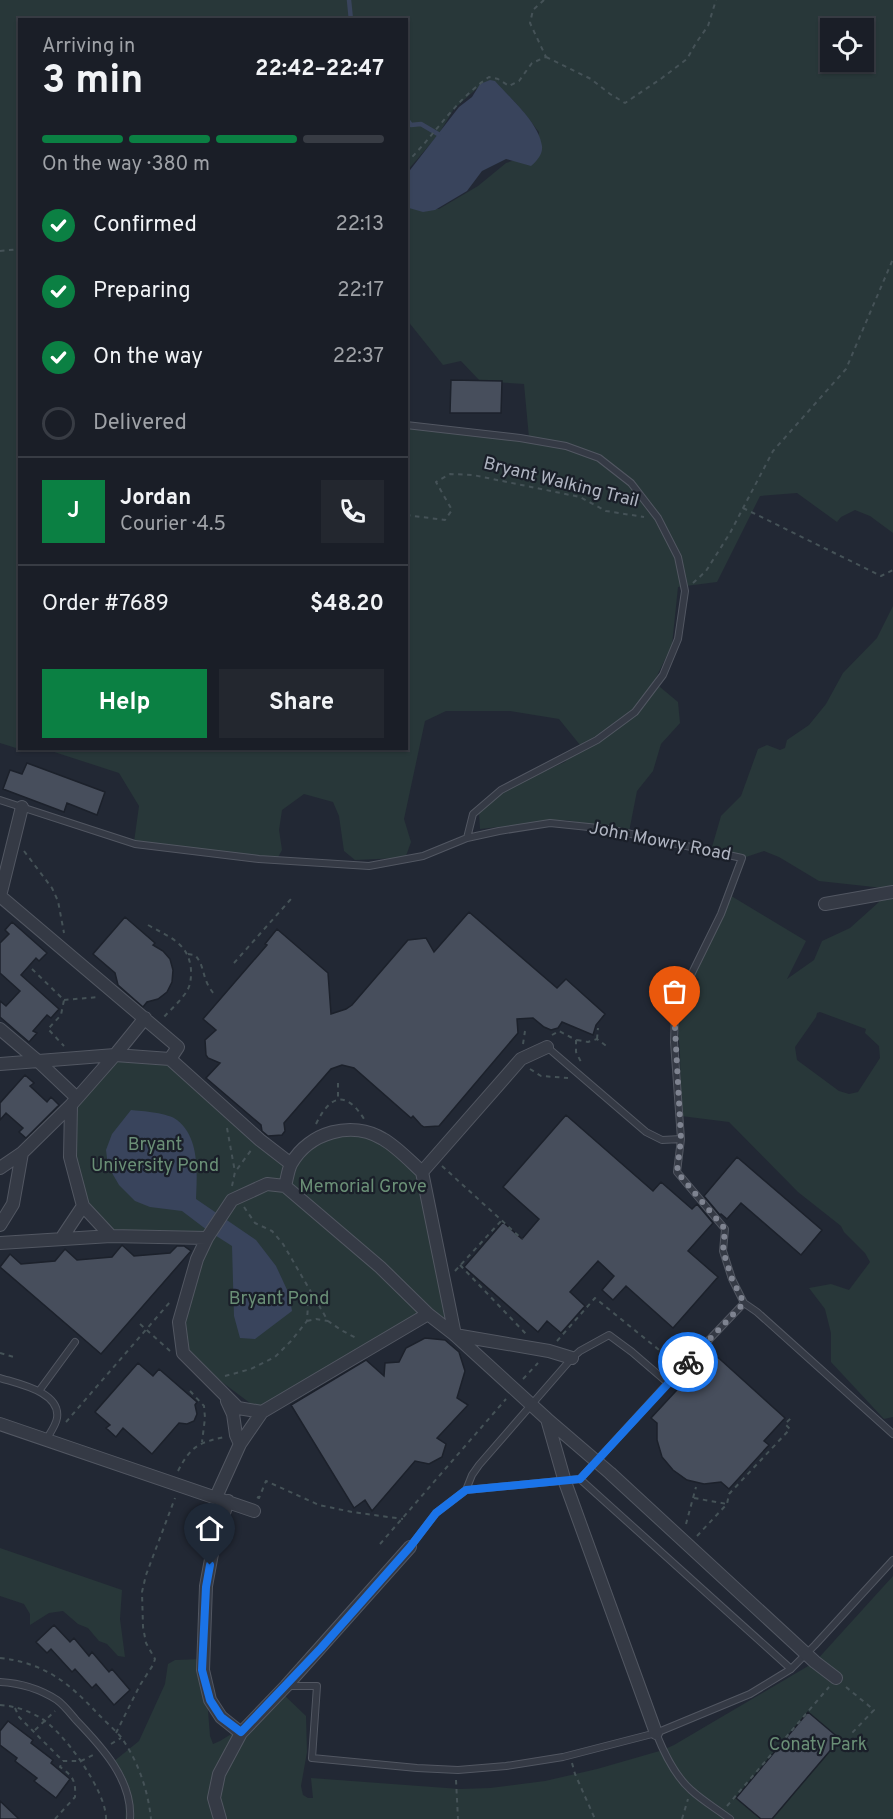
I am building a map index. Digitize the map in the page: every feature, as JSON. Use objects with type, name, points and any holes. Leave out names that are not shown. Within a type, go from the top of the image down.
[{"type":"street","points":[[22,807],[0,896],[178,1047],[170,1059]]},
{"type":"street","points":[[825,904],[893,892]]},
{"type":"street","points":[[0,1168],[22,1153],[74,1101],[145,1018]]},
{"type":"street","points":[[0,1029],[39,1062],[74,1101],[70,1157],[83,1206],[111,1236]]},
{"type":"street","points":[[422,1172],[521,1059],[547,1047]]},
{"type":"street","points":[[0,1064],[115,1055],[170,1059],[260,1140],[291,1164]]},
{"type":"street","points":[[285,1186],[291,1164],[310,1141],[334,1130],[363,1131],[383,1139],[422,1172],[455,1335]]},
{"type":"street","points":[[0,1225],[13,1203],[22,1153]]},
{"type":"street","points":[[262,1412],[238,1408],[183,1353],[179,1322],[197,1259],[207,1238],[235,1199],[267,1184],[285,1186],[380,1267],[428,1314],[455,1335],[836,1678]]},
{"type":"street","points":[[61,1239],[83,1206]]},
{"type":"street","points":[[0,1243],[111,1236],[207,1238]]},
{"type":"street","points":[[238,1439],[262,1412],[428,1314]]},
{"type":"street","points":[[455,1335],[540,1349],[572,1358]]},
{"type":"street","points":[[225,1396],[233,1414],[238,1439],[222,1499],[206,1587],[202,1670],[210,1700],[221,1717],[241,1732]]},
{"type":"street","points":[[547,1419],[565,1482],[656,1733]]},
{"type":"street","points":[[0,1424],[254,1511]]},
{"type":"street","points":[[220,1819],[214,1798],[219,1774],[241,1732],[286,1686],[410,1547]]},
{"type":"lane","points":[[408,425],[520,438],[566,446],[599,458],[631,483],[658,518],[678,557],[685,591],[678,639],[671,657],[663,675],[635,712],[597,740],[501,790],[473,813],[467,838]]},
{"type":"lane","name":"John Mowry Road","points":[[0,800],[135,844],[259,860],[369,866],[423,856],[467,838],[550,823],[608,829],[742,858],[721,914],[675,1014],[675,1042],[681,1139],[677,1172],[725,1229],[723,1251],[732,1279],[744,1303]]},
{"type":"lane","points":[[547,1047],[646,1132],[662,1140],[681,1139]]},
{"type":"lane","points":[[466,1490],[580,1479],[744,1303],[757,1312],[893,1434]]},
{"type":"lane","points":[[410,1547],[436,1513],[466,1490],[479,1465],[580,1351],[609,1335],[668,1383]]},
{"type":"lane","points":[[39,1391],[75,1342]]},
{"type":"lane","points":[[0,1378],[39,1391],[47,1395],[56,1405],[57,1419],[46,1440]]},
{"type":"lane","points":[[580,1479],[791,1669]]},
{"type":"lane","points":[[286,1686],[317,1686],[312,1758],[455,1770],[506,1766],[570,1755],[656,1733],[750,1694],[791,1669],[893,1560]]},
{"type":"lane","points":[[0,1682],[35,1689],[62,1704],[97,1743],[119,1774],[130,1819]]},
{"type":"lane","points":[[656,1733],[678,1776],[690,1790],[729,1819]]},
{"type":"path","points":[[544,0],[534,10],[530,22],[546,57],[591,79],[625,103],[687,59],[708,26],[716,0]]},
{"type":"path","points":[[408,161],[464,96],[489,77],[498,79],[509,86],[519,81],[532,63],[546,57]]},
{"type":"path","points":[[0,250],[18,249]]},
{"type":"path","points":[[685,591],[706,572],[773,451],[846,369],[893,259]]},
{"type":"path","name":"Bryant Walking Trail","points":[[408,515],[445,520],[452,510],[436,482],[450,474],[473,475],[580,497],[606,511],[658,518]]},
{"type":"path","points":[[743,508],[881,576],[893,570]]},
{"type":"path","points":[[14,837],[58,901],[68,953]]},
{"type":"path","points":[[234,963],[291,899]]},
{"type":"path","points":[[148,925],[172,938],[184,948],[190,960],[192,977],[187,990],[155,1027]]},
{"type":"path","points":[[188,954],[195,955],[200,960],[207,987],[215,995]]},
{"type":"path","points":[[32,969],[64,1000],[117,995]]},
{"type":"path","points":[[64,1000],[61,1015],[48,1029],[62,1044],[70,1059]]},
{"type":"path","points":[[597,1039],[598,1028]]},
{"type":"path","points":[[525,1031],[521,1059],[531,1070],[542,1076],[570,1078]]},
{"type":"path","points":[[576,1040],[588,1042],[597,1039]]},
{"type":"path","points":[[597,1039],[609,1048]]},
{"type":"path","points":[[338,1083],[338,1099]]},
{"type":"path","points":[[318,1138],[316,1125],[321,1113],[328,1103],[338,1099],[350,1103],[360,1112],[365,1121],[363,1131]]},
{"type":"path","points":[[224,1107],[235,1172]]},
{"type":"path","points":[[260,1140],[235,1172],[232,1181],[235,1199],[255,1223],[272,1231],[283,1244],[328,1321]]},
{"type":"path","points":[[434,1158],[522,1239]]},
{"type":"path","points":[[445,1282],[502,1220]]},
{"type":"path","points":[[460,1265],[540,1349]]},
{"type":"path","points":[[211,1381],[251,1369],[275,1357],[307,1321],[309,1287]]},
{"type":"path","points":[[63,1426],[176,1295]]},
{"type":"path","points":[[307,1321],[315,1319],[328,1321],[372,1346]]},
{"type":"path","points":[[140,1324],[170,1351]]},
{"type":"path","points":[[0,1353],[17,1358]]},
{"type":"path","points":[[190,1391],[204,1406],[202,1442]]},
{"type":"path","points":[[686,1542],[727,1504],[729,1494],[790,1429],[785,1424],[792,1417]]},
{"type":"path","points":[[179,1470],[187,1455],[202,1442],[238,1439]]},
{"type":"path","points":[[250,1495],[259,1498],[266,1481],[319,1505],[403,1519]]},
{"type":"path","points":[[116,1733],[155,1659],[146,1643],[142,1592],[179,1485]]},
{"type":"path","points":[[686,1542],[696,1487]]},
{"type":"path","points":[[693,1498],[727,1504]]},
{"type":"path","points":[[722,1812],[836,1678],[874,1710],[851,1734]]},
{"type":"path","points":[[0,1705],[14,1706],[45,1721],[74,1750],[86,1768],[101,1799],[107,1815],[106,1819]]},
{"type":"path","points":[[14,1706],[19,1717],[63,1761],[81,1761]]},
{"type":"path","points":[[18,1724],[19,1717]]},
{"type":"path","points":[[570,1755],[575,1774],[595,1819]]},
{"type":"path","points":[[55,1819],[75,1797],[76,1784],[71,1775],[60,1767],[63,1761]]},
{"type":"path","points":[[455,1770],[458,1819]]},
{"type":"path","points":[[681,1819],[690,1790]]},
{"type":"green space","points":[[0,0],[893,0],[893,533],[870,516],[855,510],[841,517],[837,522],[797,493],[760,496],[717,582],[678,587],[672,645],[654,682],[678,702],[680,723],[661,744],[653,771],[637,791],[629,832],[566,820],[480,829],[479,812],[512,786],[565,762],[580,745],[559,719],[510,711],[446,711],[425,721],[404,819],[411,842],[406,856],[400,858],[355,860],[344,851],[339,816],[333,802],[304,794],[282,810],[279,830],[282,850],[276,861],[134,842],[139,806],[119,773],[48,750],[408,750],[408,427],[529,438],[524,384],[480,381],[461,361],[443,365],[408,321],[408,198],[421,206],[439,209],[478,186],[506,163],[531,155],[537,147],[539,132],[506,93],[490,83],[483,83],[454,109],[438,135],[408,170],[408,18],[18,18],[18,749],[0,743]]},
{"type":"green space","points":[[893,606],[893,1417],[884,1419],[831,1362],[831,1333],[825,1309],[809,1288],[831,1284],[849,1290],[870,1262],[841,1226],[798,1192],[729,1122],[681,1116],[678,1027],[699,979],[691,975],[728,894],[806,941],[787,979],[814,960],[822,941],[850,928],[879,902],[883,888],[819,881],[779,857],[764,851],[740,859],[712,847],[721,816],[741,796],[758,749],[767,745],[780,750],[785,748],[787,740],[809,725],[826,704],[843,673],[877,638]],"holes":[[[820,1012],[866,1029],[865,1033],[879,1046],[880,1058],[858,1092],[849,1094],[839,1091],[797,1060],[795,1047],[817,1013]]]},
{"type":"green space","points":[[115,1055],[170,1059],[291,1164],[310,1141],[363,1131],[422,1172],[455,1335],[428,1314],[262,1412],[183,1353],[179,1322],[207,1238],[111,1236],[83,1206],[70,1157],[71,1105]]},
{"type":"green space","points":[[0,1548],[122,1590],[120,1619],[125,1657],[118,1656],[107,1644],[99,1641],[88,1628],[78,1624],[63,1611],[49,1613],[30,1625],[30,1614],[24,1604],[0,1596]]},
{"type":"green space","name":"Conaty Park","points":[[893,1576],[893,1819],[125,1819],[124,1790],[113,1762],[139,1741],[165,1684],[168,1664],[175,1660],[204,1659],[210,1736],[213,1744],[262,1715],[282,1693],[306,1716],[307,1752],[301,1786],[303,1795],[308,1798],[313,1798],[311,1778],[460,1789],[490,1788],[545,1781],[597,1769],[674,1745],[815,1662]]},
{"type":"water","points":[[490,80],[495,81],[516,103],[536,129],[540,137],[542,152],[531,166],[506,159],[482,171],[467,191],[435,210],[423,212],[409,208],[408,173],[459,107],[472,97],[480,84]]},
{"type":"water","points":[[131,1110],[168,1116],[177,1120],[184,1127],[190,1136],[196,1156],[196,1199],[256,1240],[276,1266],[289,1294],[292,1311],[255,1339],[240,1338],[234,1316],[232,1246],[182,1211],[150,1207],[135,1201],[119,1185],[108,1166],[106,1150],[112,1134]]},
{"type":"building","points":[[451,380],[502,381],[501,413],[450,413]]},
{"type":"building","points":[[27,763],[105,792],[97,815],[67,803],[64,812],[3,789],[10,770],[22,774]]},
{"type":"building","points":[[469,912],[557,988],[566,979],[605,1014],[596,1025],[593,1035],[562,1022],[558,1028],[551,1030],[533,1018],[517,1019],[518,1033],[439,1126],[424,1127],[354,1068],[342,1065],[331,1069],[284,1123],[285,1131],[282,1135],[268,1136],[262,1131],[261,1125],[206,1078],[220,1063],[206,1055],[205,1040],[216,1030],[203,1019],[267,945],[265,944],[277,929],[328,973],[331,1014],[352,1005],[408,940],[426,938],[434,952]]},
{"type":"building","points":[[125,917],[155,943],[153,945],[163,951],[170,959],[173,970],[172,982],[167,992],[158,999],[147,1002],[143,1007],[118,985],[115,973],[93,954]]},
{"type":"building","points":[[12,922],[47,953],[39,961],[36,958],[21,975],[59,1009],[51,1018],[47,1015],[33,1031],[37,1033],[29,1042],[0,1017],[0,1001],[6,1006],[20,991],[0,973],[0,943],[9,934],[5,930]]},
{"type":"building","points":[[25,1075],[34,1083],[30,1086],[47,1102],[51,1097],[59,1105],[26,1138],[19,1132],[23,1128],[6,1113],[0,1120],[0,1103]]},
{"type":"building","points":[[566,1115],[653,1191],[661,1182],[692,1209],[697,1204],[713,1223],[688,1251],[718,1277],[673,1328],[626,1286],[613,1300],[602,1290],[614,1276],[598,1261],[570,1292],[585,1306],[561,1333],[547,1321],[538,1332],[464,1267],[503,1222],[522,1239],[539,1219],[503,1187]]},
{"type":"building","points":[[737,1157],[822,1230],[801,1255],[741,1203],[727,1219],[720,1215],[704,1196]]},
{"type":"building","points":[[122,1245],[134,1256],[170,1253],[177,1246],[184,1246],[191,1251],[101,1354],[0,1267],[10,1254],[21,1264],[55,1261],[65,1249],[77,1260],[112,1257]]},
{"type":"building","points":[[425,1338],[445,1340],[459,1352],[465,1371],[457,1398],[468,1405],[437,1438],[446,1444],[442,1457],[429,1464],[415,1461],[372,1511],[365,1500],[354,1508],[291,1405],[366,1360],[384,1376],[385,1363],[399,1362],[406,1348]]},
{"type":"building","points":[[712,1352],[785,1418],[764,1441],[769,1445],[729,1489],[721,1482],[704,1484],[687,1480],[673,1470],[662,1457],[657,1440],[657,1423],[651,1418]]},
{"type":"building","points":[[138,1363],[153,1376],[159,1369],[197,1402],[195,1405],[197,1414],[194,1421],[187,1424],[179,1423],[152,1454],[123,1428],[116,1437],[106,1428],[110,1425],[95,1412]]},
{"type":"building","points":[[54,1625],[70,1642],[74,1638],[89,1656],[92,1652],[109,1672],[112,1669],[130,1690],[114,1705],[96,1684],[92,1688],[75,1669],[72,1672],[51,1649],[47,1653],[36,1642]]},
{"type":"building","points":[[808,1712],[840,1739],[772,1819],[761,1819],[736,1798]]},
{"type":"building","points":[[8,1721],[33,1740],[31,1743],[53,1760],[51,1763],[70,1779],[56,1798],[34,1781],[37,1778],[15,1761],[17,1758],[0,1745],[0,1731]]},
{"type":"building","points":[[0,1801],[19,1819],[0,1819]]},
{"type":"waterway","points":[[349,0],[351,18]]},
{"type":"waterway","points":[[408,121],[411,125],[421,124],[438,134]]},
{"type":"way so far","points":[[675,1028],[681,1139],[677,1172],[725,1229],[723,1251],[732,1279],[744,1303],[688,1362]]},
{"type":"route","points":[[210,1565],[206,1587],[202,1670],[210,1700],[221,1717],[241,1732],[321,1648],[410,1547],[436,1513],[466,1490],[580,1479],[688,1362]]},
{"type":"park label","name":"Bryant University Pond","points":[[155,1155]]},
{"type":"park label","name":"Memorial Grove","points":[[363,1187]]},
{"type":"park label","name":"Bryant Pond","points":[[279,1299]]}]
